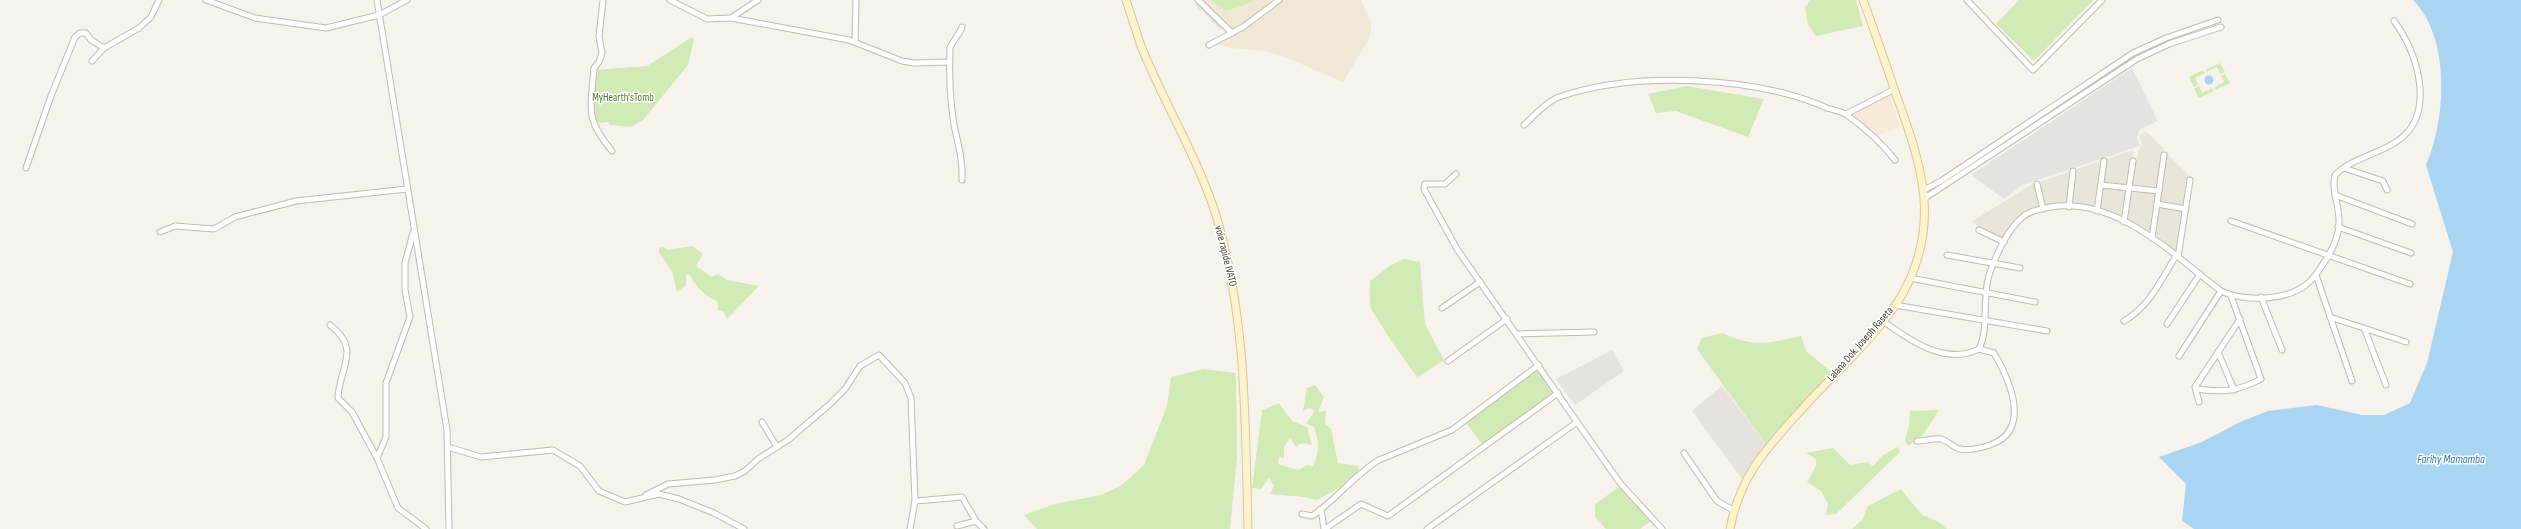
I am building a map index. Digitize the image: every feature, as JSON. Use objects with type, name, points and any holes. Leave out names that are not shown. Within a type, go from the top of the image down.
[{"type":"main road","name":"voie rapide IVATO","points":[[1126,0],[1142,47],[1183,134],[1209,197],[1230,271],[1238,313],[1244,364],[1248,529]]},
{"type":"main road","name":"Lalana Dok. Joseph Raseta","points":[[1730,529],[1733,510],[1749,472],[1768,447],[1883,321],[1910,278],[1922,243],[1925,220],[1925,198],[1919,160],[1863,0]]},
{"type":"street","points":[[92,61],[104,48],[139,28],[151,17],[159,0]]},
{"type":"street","points":[[206,0],[255,18],[326,28],[379,15],[407,0]]},
{"type":"street","points":[[377,0],[448,447],[449,529]]},
{"type":"street","points":[[603,0],[599,37],[602,53],[599,62],[594,68],[590,116],[596,130],[612,151]]},
{"type":"street","points":[[670,0],[707,19],[731,18],[855,42],[902,61],[950,62]]},
{"type":"street","points":[[731,18],[758,0]]},
{"type":"street","points":[[855,42],[856,0]]},
{"type":"street","points":[[1198,0],[1232,33]]},
{"type":"street","points":[[1209,46],[1243,27],[1279,0]]},
{"type":"street","points":[[1967,0],[2033,70],[2102,0]]},
{"type":"street","points":[[1924,190],[1941,181],[2133,53],[2166,38],[2218,20]]},
{"type":"street","points":[[1978,349],[1984,335],[1986,292],[1994,264],[2004,242],[2025,215],[2043,209],[2068,207],[2097,211],[2124,222],[2152,238],[2222,291],[2231,296],[2261,297],[2296,291],[2316,275],[2329,255],[2336,240],[2338,227],[2335,175],[2344,168],[2398,141],[2410,129],[2418,113],[2420,91],[2414,62],[2406,39],[2394,21]]},
{"type":"street","points":[[962,27],[958,36],[951,45],[949,84],[954,126],[963,165],[962,180]]},
{"type":"street","points":[[1925,198],[2137,59],[2169,44],[2221,27]]},
{"type":"street","points":[[26,168],[50,96],[75,38],[80,33],[86,33],[91,40],[104,48]]},
{"type":"street","points":[[1524,125],[1547,104],[1559,97],[1639,80],[1726,84],[1755,87],[1807,99],[1846,114],[1868,130],[1895,160]]},
{"type":"street","points":[[1846,114],[1895,89]]},
{"type":"street","points":[[2152,238],[2164,155]]},
{"type":"street","points":[[2097,211],[2104,161]]},
{"type":"street","points":[[2124,222],[2133,161]]},
{"type":"street","points":[[2344,168],[2383,181],[2387,190]]},
{"type":"street","points":[[2068,207],[2073,171]]},
{"type":"street","points":[[1456,174],[1445,184],[1425,184],[1424,189],[1457,249],[1620,483],[1662,529]]},
{"type":"street","points":[[2124,321],[2141,310],[2177,257],[2190,180]]},
{"type":"street","points":[[2037,184],[2043,209]]},
{"type":"street","points":[[2100,185],[2158,191]]},
{"type":"street","points":[[160,232],[175,226],[214,228],[234,217],[296,201],[407,189]]},
{"type":"street","points":[[2335,195],[2412,224]]},
{"type":"street","points":[[2157,204],[2186,209]]},
{"type":"street","points":[[2231,221],[2410,284]]},
{"type":"street","points":[[2338,227],[2411,253]]},
{"type":"street","points":[[377,458],[386,437],[386,383],[410,317],[405,290],[405,263],[414,230]]},
{"type":"street","points":[[1979,230],[2004,242]]},
{"type":"street","points":[[1947,255],[2020,268]]},
{"type":"street","points":[[2167,324],[2200,274]]},
{"type":"street","points":[[2316,275],[2352,381]]},
{"type":"street","points":[[1910,278],[2035,302]]},
{"type":"street","points":[[1442,308],[1480,282]]},
{"type":"street","points":[[2179,356],[2222,291]]},
{"type":"street","points":[[2197,389],[2219,393],[2245,387],[2262,379],[2231,296]]},
{"type":"street","points":[[2261,297],[2282,350]]},
{"type":"street","points":[[1894,305],[2047,331]]},
{"type":"street","points":[[2330,317],[2406,342]]},
{"type":"street","points":[[1448,360],[1507,319]]},
{"type":"street","points":[[2199,402],[2197,389],[2195,387],[2240,319]]},
{"type":"street","points":[[1883,321],[1906,338],[1932,350],[1964,354],[1978,349],[1994,353],[2013,393],[2014,416],[2009,431],[1998,442],[1978,449],[1960,449],[1941,439],[1917,441]]},
{"type":"street","points":[[330,325],[344,337],[348,354],[338,398],[352,412],[377,458],[398,508],[426,529]]},
{"type":"street","points":[[2364,328],[2386,385]]},
{"type":"street","points":[[1517,334],[1594,332]]},
{"type":"street","points":[[2218,352],[2234,390]]},
{"type":"street","points":[[448,447],[481,457],[553,450],[580,466],[599,491],[625,502],[646,495],[668,484],[699,483],[735,476],[777,447],[830,404],[845,388],[860,366],[879,355],[905,383],[911,398],[915,501],[910,529]]},
{"type":"street","points":[[1302,514],[1312,516],[1368,466],[1379,460],[1446,434],[1539,365]]},
{"type":"street","points":[[1321,509],[1325,529],[1361,504],[1388,516],[1558,393]]},
{"type":"street","points":[[762,422],[777,447]]},
{"type":"street","points":[[1427,529],[1577,422]]},
{"type":"street","points":[[1684,453],[1717,501],[1733,510]]},
{"type":"street","points":[[646,495],[659,494],[679,499],[714,513],[744,529]]},
{"type":"street","points":[[915,501],[962,497],[976,521],[984,529]]},
{"type":"street","points":[[957,526],[976,521]]},
{"type":"shaded area","points":[[1200,0],[1361,0],[1371,23],[1371,31],[1368,41],[1343,82],[1282,56],[1266,51],[1231,48],[1218,44],[1218,39],[1231,30]]},
{"type":"shaded area","points":[[1198,1],[1224,27],[1220,30],[1202,10],[1200,11],[1195,4]]},
{"type":"shaded area","points":[[2132,68],[2158,121],[2139,130],[2137,138],[2140,146],[2022,185],[2004,199],[1971,175]]},
{"type":"shaded area","points":[[1889,94],[1900,127],[1878,135],[1849,114]]},
{"type":"shaded area","points":[[2146,131],[2164,149],[2157,189],[2131,187],[2139,148],[2142,146],[2139,136]]},
{"type":"shaded area","points":[[2133,150],[2128,186],[2102,182],[2107,159]]},
{"type":"shaded area","points":[[2166,153],[2189,175],[2183,206],[2160,202]]},
{"type":"shaded area","points":[[2102,160],[2095,207],[2071,203],[2075,170]]},
{"type":"shaded area","points":[[2069,172],[2067,202],[2044,205],[2039,182]]},
{"type":"shaded area","points":[[2034,183],[2040,206],[2021,215],[2002,239],[1971,222]]},
{"type":"shaded area","points":[[2102,187],[2127,191],[2121,216],[2099,209]]},
{"type":"shaded area","points":[[2129,190],[2156,193],[2151,231],[2127,219]]},
{"type":"shaded area","points":[[2159,206],[2184,210],[2177,252],[2155,234]]},
{"type":"shaded area","points":[[1612,350],[1624,371],[1575,405],[1556,379]]},
{"type":"shaded area","points":[[1722,386],[1767,446],[1742,479],[1692,411]]},
{"type":"green space","points":[[1211,0],[1253,0],[1245,5],[1226,11]]},
{"type":"green space","points":[[1811,0],[1856,0],[1863,26],[1816,36],[1808,25],[1805,7]]},
{"type":"green space","points":[[2019,0],[2093,0],[2034,61],[1996,24]]},
{"type":"green space","name":"MyHearth'sTomb","points":[[692,37],[694,39],[688,65],[643,120],[631,127],[610,125],[608,122],[596,123],[593,117],[596,70],[647,66]]},
{"type":"green space","points":[[2220,63],[2225,72],[2220,74],[2217,67],[2206,72],[2205,70]]},
{"type":"green space","points":[[2203,70],[2205,73],[2195,78],[2198,85],[2194,87],[2189,77]]},
{"type":"green space","points":[[2225,74],[2230,83],[2215,90],[2214,88],[2224,82],[2221,76]]},
{"type":"green space","points":[[1687,86],[1764,99],[1748,137],[1676,111],[1656,113],[1648,94]]},
{"type":"green space","points":[[2199,86],[2202,93],[2212,88],[2214,91],[2199,98],[2194,89]]},
{"type":"green space","points":[[692,246],[703,254],[696,266],[712,277],[718,274],[727,280],[759,286],[727,319],[724,312],[718,310],[717,301],[701,291],[694,283],[690,275],[686,275],[686,285],[677,292],[672,271],[659,253],[659,248],[664,247],[667,250]]},
{"type":"green space","points":[[1404,259],[1420,262],[1425,324],[1444,360],[1418,377],[1385,331],[1370,305],[1370,281],[1391,265]]},
{"type":"green space","points":[[1722,333],[1743,341],[1761,343],[1801,336],[1806,351],[1834,374],[1768,447],[1697,349],[1702,338]]},
{"type":"green space","points":[[1203,369],[1236,373],[1237,458],[1230,529],[1037,529],[1024,515],[1055,504],[1101,495],[1122,485],[1144,465],[1167,406],[1171,377]]},
{"type":"green space","points":[[1537,369],[1554,394],[1482,444],[1466,423]]},
{"type":"green space","points":[[1315,385],[1324,397],[1318,412],[1326,411],[1325,424],[1331,429],[1338,463],[1358,466],[1359,470],[1350,482],[1317,500],[1299,496],[1270,494],[1274,486],[1269,478],[1261,489],[1252,488],[1262,410],[1279,403],[1292,421],[1307,427],[1312,445],[1301,443],[1296,447],[1290,438],[1284,447],[1284,458],[1279,457],[1278,464],[1298,470],[1307,465],[1313,466],[1317,456],[1318,442],[1314,427],[1306,423],[1315,411],[1310,408],[1303,411],[1307,388]]},
{"type":"green space","points":[[1939,410],[1922,436],[1908,446],[1905,441],[1909,426],[1910,411]]},
{"type":"green space","points":[[1898,447],[1900,452],[1836,514],[1826,515],[1828,504],[1821,491],[1807,482],[1816,466],[1816,459],[1806,453],[1833,448],[1850,465],[1867,462],[1873,466],[1883,455]]},
{"type":"green space","points":[[1619,487],[1651,521],[1640,529],[1606,529],[1595,516],[1595,504]]},
{"type":"green space","points":[[1901,489],[1922,515],[1937,521],[1947,529],[1852,529],[1862,520],[1868,506]]},
{"type":"water","name":"Farihy Mamamba","points":[[2413,0],[2521,0],[2521,529],[2194,529],[2182,521],[2186,484],[2159,457],[2202,442],[2240,422],[2268,411],[2317,405],[2362,415],[2384,415],[2410,403],[2427,363],[2453,252],[2426,165],[2433,146],[2441,103],[2439,57],[2434,35],[2425,16]]},
{"type":"water","points":[[2209,75],[2214,80],[2209,85],[2204,80]]}]
